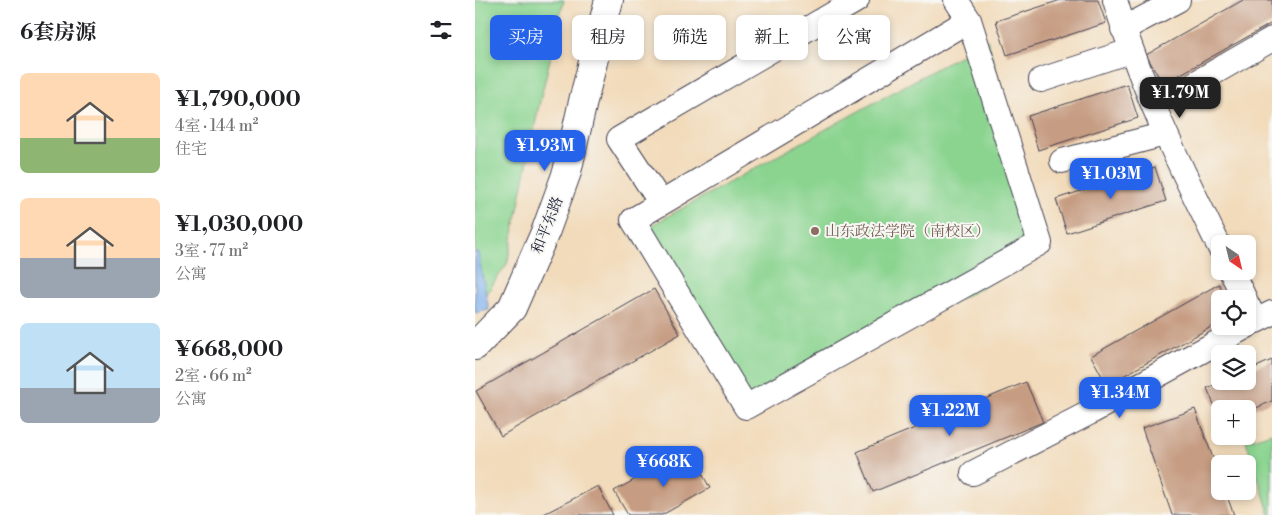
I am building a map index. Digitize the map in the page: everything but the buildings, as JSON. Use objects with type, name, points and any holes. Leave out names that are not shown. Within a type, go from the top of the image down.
[{"type":"main road","name":"和平东路","points":[[475,346],[512,308],[546,230],[567,172],[609,0]]},
{"type":"street","points":[[661,203],[619,139],[857,0]]},
{"type":"street","points":[[956,0],[969,20],[1040,243],[747,407],[633,220],[969,20]]},
{"type":"street","points":[[1115,0],[1131,51],[1165,134],[1214,235]]},
{"type":"street","points":[[1123,28],[1178,0]]},
{"type":"street","points":[[1182,91],[1272,39]]},
{"type":"street","points":[[1041,80],[1131,51]]},
{"type":"street","points":[[1062,162],[1165,134]]},
{"type":"street","points":[[973,473],[1089,413],[1224,335]]},
{"type":"green space","points":[[475,0],[564,0],[560,15],[490,15],[490,60],[550,60],[507,264],[475,310]]},
{"type":"green space","points":[[988,40],[1042,256],[744,412],[632,236]]},
{"type":"green space","points":[[1272,433],[1272,515],[1270,515],[1256,472],[1256,455],[1251,455],[1247,445],[1256,445],[1256,438]]},
{"type":"water","points":[[475,251],[478,253],[489,310],[475,313]]},
{"type":"place","name":"山东政法学院（南校区）","points":[[815,231]]}]
